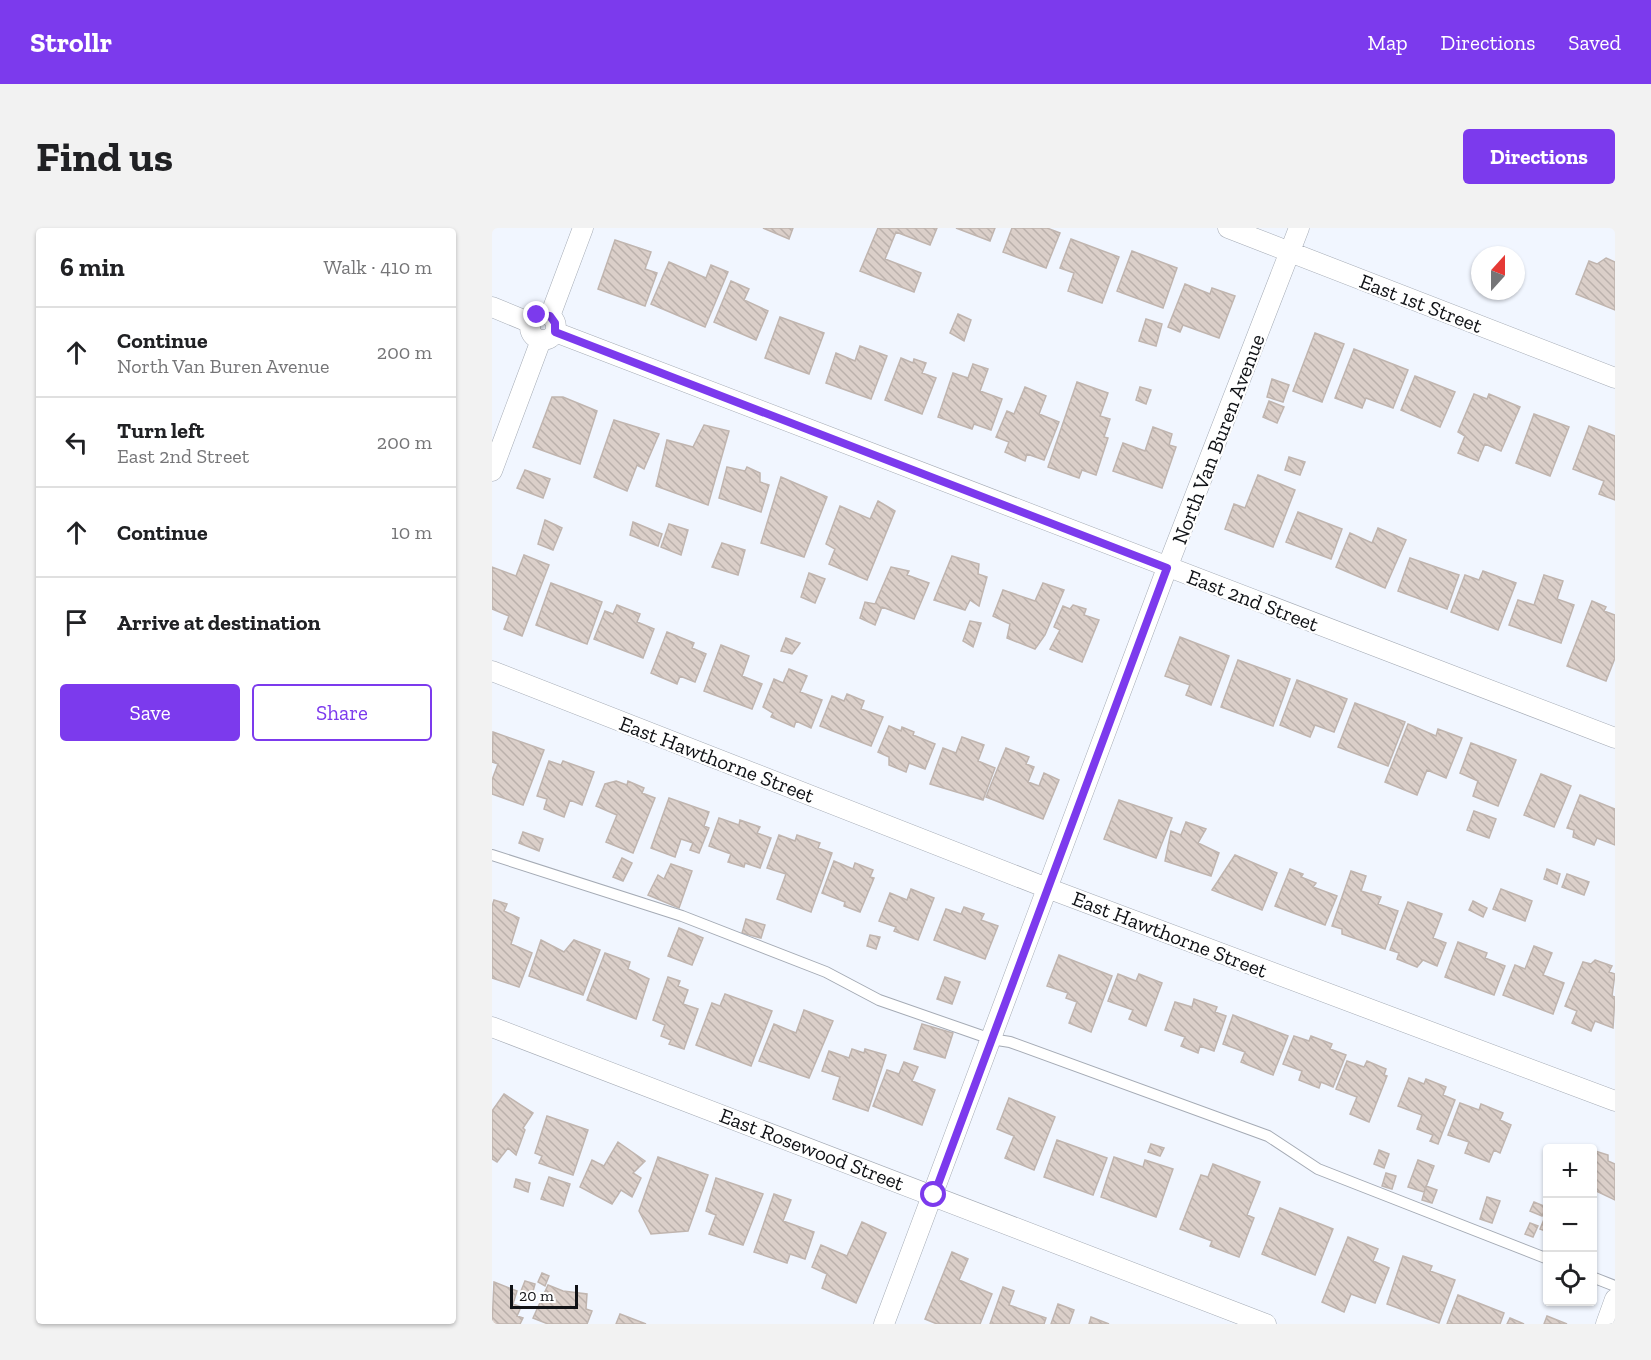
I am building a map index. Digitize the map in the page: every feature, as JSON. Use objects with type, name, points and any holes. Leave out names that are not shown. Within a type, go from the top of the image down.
[{"type":"street","points":[[492,471],[549,329],[583,228]]},
{"type":"street","name":"East 1st Street","points":[[1228,228],[1615,378]]},
{"type":"street","name":"North Van Buren Avenue","points":[[884,1324],[1167,568],[1299,228]]},
{"type":"street","points":[[492,308],[531,323],[531,333],[549,329]]},
{"type":"street","name":"East 2nd Street","points":[[549,329],[1615,738]]},
{"type":"street","name":"East Hawthorne Street","points":[[492,671],[1047,888],[1615,1101]]},
{"type":"street","name":"East Rosewood Street","points":[[492,1027],[1266,1324]]},
{"type":"street","points":[[1605,1324],[1615,1299]]},
{"type":"lane","points":[[492,855],[682,916],[826,972],[879,1000],[991,1039],[1010,1042],[1268,1136],[1318,1169],[1543,1257]]},
{"type":"lane","points":[[1597,1279],[1615,1286]]},
{"type":"building","points":[[763,228],[793,228],[789,239]]},
{"type":"building","points":[[878,228],[937,228],[930,245],[896,232],[885,259],[921,273],[914,292],[860,271]]},
{"type":"building","points":[[956,228],[995,228],[990,241]]},
{"type":"building","points":[[1012,228],[1047,228],[1060,233],[1046,268],[1003,252]]},
{"type":"building","points":[[1071,239],[1119,257],[1102,303],[1068,291],[1074,273],[1060,268]]},
{"type":"building","points":[[615,240],[651,252],[645,269],[657,273],[645,306],[598,289]]},
{"type":"building","points":[[1132,251],[1177,268],[1163,308],[1117,291]]},
{"type":"building","points":[[1606,258],[1615,262],[1615,310],[1576,294],[1589,261],[1597,264]]},
{"type":"building","points":[[669,262],[706,278],[711,265],[728,272],[705,327],[651,304]]},
{"type":"building","points":[[731,281],[749,289],[744,300],[768,311],[756,340],[714,322]]},
{"type":"building","points":[[1185,284],[1210,294],[1212,288],[1235,296],[1219,338],[1183,325],[1180,332],[1168,327]]},
{"type":"building","points":[[958,314],[971,320],[964,341],[950,333]]},
{"type":"building","points":[[780,317],[824,333],[809,374],[765,358]]},
{"type":"building","points":[[1146,319],[1162,324],[1156,346],[1139,341]]},
{"type":"building","points":[[1315,333],[1344,344],[1322,402],[1293,391]]},
{"type":"building","points":[[860,346],[887,356],[871,399],[826,383],[836,353],[855,361]]},
{"type":"building","points":[[1354,349],[1408,370],[1393,408],[1366,398],[1362,408],[1335,398]]},
{"type":"building","points":[[901,358],[913,363],[914,359],[926,363],[922,373],[936,378],[922,414],[885,400]]},
{"type":"building","points":[[973,364],[988,369],[980,391],[1002,399],[991,430],[974,424],[972,429],[938,417],[953,373],[968,378]]},
{"type":"building","points":[[1415,376],[1455,392],[1440,427],[1401,410]]},
{"type":"building","points":[[1272,379],[1289,385],[1283,402],[1267,397]]},
{"type":"building","points":[[1077,382],[1108,393],[1100,416],[1110,419],[1104,437],[1108,438],[1096,475],[1082,470],[1079,478],[1048,467]]},
{"type":"building","points":[[1025,387],[1046,396],[1039,414],[1059,422],[1044,460],[1027,454],[1025,461],[1005,452],[1009,442],[996,437],[1007,411],[1014,414]]},
{"type":"building","points":[[1140,387],[1151,390],[1146,404],[1136,400]]},
{"type":"building","points":[[1474,394],[1487,399],[1489,394],[1520,407],[1501,451],[1485,444],[1478,461],[1458,453],[1465,436],[1458,432]]},
{"type":"building","points":[[552,397],[563,397],[597,411],[580,464],[533,447]]},
{"type":"building","points":[[1269,401],[1284,407],[1277,423],[1263,417]]},
{"type":"building","points":[[1534,414],[1569,427],[1550,476],[1516,463]]},
{"type":"building","points":[[614,420],[659,434],[644,469],[637,465],[627,491],[594,477]]},
{"type":"building","points":[[704,425],[729,431],[708,505],[656,486],[667,440],[693,447]]},
{"type":"building","points":[[1589,426],[1615,436],[1615,500],[1599,494],[1604,481],[1573,469]]},
{"type":"building","points":[[1153,427],[1172,434],[1169,445],[1176,447],[1162,488],[1113,471],[1123,443],[1145,451]]},
{"type":"building","points":[[1289,457],[1305,462],[1300,475],[1285,470]]},
{"type":"building","points":[[727,467],[745,471],[747,467],[760,473],[760,482],[769,485],[761,512],[719,498]]},
{"type":"building","points":[[525,470],[550,479],[543,498],[517,488]]},
{"type":"building","points":[[1258,475],[1295,490],[1273,547],[1225,529],[1234,504],[1245,508]]},
{"type":"building","points":[[781,477],[827,497],[804,557],[761,543]]},
{"type":"building","points":[[878,501],[895,511],[867,580],[829,564],[835,549],[826,544],[840,506],[870,519]]},
{"type":"building","points":[[1298,512],[1342,529],[1331,559],[1286,542]]},
{"type":"building","points":[[545,520],[562,528],[553,550],[538,544]]},
{"type":"building","points":[[633,522],[662,534],[658,546],[630,535]]},
{"type":"building","points":[[669,524],[688,530],[681,555],[661,547]]},
{"type":"building","points":[[1378,528],[1406,540],[1385,588],[1336,567],[1350,533],[1372,543]]},
{"type":"building","points":[[722,543],[745,550],[738,575],[712,567]]},
{"type":"building","points":[[524,555],[549,565],[522,636],[504,629],[509,616],[492,609],[492,567],[516,576]]},
{"type":"building","points":[[952,556],[979,564],[978,574],[987,577],[979,606],[970,600],[965,610],[934,600]]},
{"type":"building","points":[[1410,558],[1459,575],[1447,609],[1398,591]]},
{"type":"building","points":[[891,567],[909,571],[907,575],[929,583],[914,619],[882,607],[875,625],[860,618],[865,602],[875,604]]},
{"type":"building","points":[[1483,571],[1516,583],[1498,630],[1451,612],[1465,575],[1479,580]]},
{"type":"building","points":[[809,573],[825,579],[815,603],[801,597]]},
{"type":"building","points":[[1544,575],[1563,581],[1557,599],[1574,605],[1561,643],[1509,625],[1518,600],[1534,605]]},
{"type":"building","points":[[551,583],[602,602],[587,644],[536,625]]},
{"type":"building","points":[[1043,583],[1064,590],[1045,635],[1035,649],[1007,638],[1010,624],[993,616],[1003,590],[1035,601]]},
{"type":"building","points":[[1592,601],[1606,607],[1604,611],[1615,615],[1615,658],[1606,681],[1567,666]]},
{"type":"building","points":[[617,605],[640,614],[637,622],[654,629],[643,658],[594,639],[605,611],[613,614]]},
{"type":"building","points":[[1073,605],[1086,609],[1084,615],[1099,620],[1082,662],[1050,649],[1060,630],[1054,627],[1063,606],[1070,609]]},
{"type":"building","points":[[970,621],[981,623],[973,647],[963,641]]},
{"type":"building","points":[[667,632],[694,643],[692,648],[706,654],[695,682],[680,676],[677,684],[651,673]]},
{"type":"building","points":[[1180,637],[1229,656],[1211,705],[1186,695],[1190,685],[1165,676]]},
{"type":"building","points":[[786,638],[800,643],[792,654],[781,651]]},
{"type":"building","points":[[721,645],[749,656],[742,676],[762,684],[752,709],[704,691]]},
{"type":"building","points":[[1238,660],[1290,679],[1273,726],[1221,707]]},
{"type":"building","points":[[789,669],[807,676],[800,692],[822,700],[811,728],[796,721],[794,727],[771,717],[773,713],[763,707],[774,679],[783,683]]},
{"type":"building","points":[[1297,680],[1347,699],[1334,732],[1315,725],[1310,737],[1280,725]]},
{"type":"building","points":[[847,694],[864,701],[861,709],[883,717],[871,746],[820,726],[832,696],[844,701]]},
{"type":"building","points":[[1355,703],[1405,722],[1388,766],[1338,747]]},
{"type":"building","points":[[1408,724],[1436,736],[1438,729],[1462,738],[1446,778],[1427,770],[1417,795],[1385,782]]},
{"type":"building","points":[[889,726],[901,731],[902,727],[914,732],[913,735],[935,744],[925,769],[909,763],[906,772],[889,765],[889,757],[878,752]]},
{"type":"building","points":[[493,732],[544,750],[523,805],[492,794],[492,780],[498,764],[492,762]]},
{"type":"building","points":[[962,737],[984,745],[978,761],[995,768],[983,800],[930,784],[943,748],[956,753]]},
{"type":"building","points":[[1471,743],[1516,760],[1498,806],[1473,796],[1478,781],[1460,773]]},
{"type":"building","points":[[1006,748],[1029,757],[1026,764],[1034,767],[1028,782],[1039,786],[1044,773],[1059,780],[1043,819],[986,797]]},
{"type":"building","points":[[549,761],[561,765],[563,761],[594,772],[582,805],[570,800],[564,817],[544,809],[547,799],[537,796]]},
{"type":"building","points":[[1541,774],[1571,786],[1554,827],[1524,815]]},
{"type":"building","points":[[616,781],[627,785],[628,781],[644,788],[642,793],[655,798],[633,853],[606,842],[617,815],[596,806],[605,784]]},
{"type":"building","points":[[1580,795],[1615,809],[1615,845],[1597,838],[1594,845],[1573,837],[1574,830],[1567,828]]},
{"type":"building","points":[[669,798],[709,812],[704,826],[709,828],[699,853],[690,850],[693,843],[681,839],[675,857],[651,848]]},
{"type":"building","points":[[1119,800],[1172,818],[1156,858],[1104,839]]},
{"type":"building","points":[[1474,811],[1496,819],[1489,838],[1467,830]]},
{"type":"building","points":[[719,818],[739,825],[740,820],[760,827],[757,833],[771,838],[760,868],[745,863],[744,867],[728,862],[731,854],[709,846]]},
{"type":"building","points":[[1186,822],[1206,829],[1198,843],[1219,853],[1211,876],[1165,861],[1171,831],[1181,835]]},
{"type":"building","points":[[523,832],[543,839],[539,851],[519,843]]},
{"type":"building","points":[[779,835],[795,841],[797,835],[820,843],[818,848],[832,853],[811,912],[777,899],[786,874],[767,868]]},
{"type":"building","points":[[1235,855],[1277,873],[1262,910],[1212,890]]},
{"type":"building","points":[[622,858],[632,863],[623,881],[613,877]]},
{"type":"building","points":[[834,861],[853,869],[855,863],[873,870],[870,877],[874,878],[860,912],[844,906],[845,902],[822,893]]},
{"type":"building","points":[[671,864],[692,871],[679,908],[648,895],[658,875],[664,879]]},
{"type":"building","points":[[1290,869],[1303,874],[1301,877],[1316,883],[1313,887],[1337,896],[1325,925],[1275,906]]},
{"type":"building","points":[[1547,869],[1560,874],[1557,884],[1544,879]]},
{"type":"building","points":[[1351,871],[1366,876],[1361,891],[1381,897],[1378,904],[1398,911],[1385,949],[1342,934],[1342,929],[1332,926]]},
{"type":"building","points":[[1567,874],[1589,882],[1584,895],[1562,887]]},
{"type":"building","points":[[911,889],[934,898],[918,940],[894,931],[896,927],[879,921],[890,893],[907,900]]},
{"type":"building","points":[[1501,889],[1532,901],[1525,921],[1493,909]]},
{"type":"building","points":[[494,900],[507,904],[504,911],[519,918],[511,944],[532,953],[519,987],[492,978],[492,906]]},
{"type":"building","points":[[1473,901],[1487,908],[1483,917],[1469,910]]},
{"type":"building","points":[[1408,902],[1442,914],[1433,938],[1446,943],[1437,966],[1423,960],[1417,967],[1397,959],[1399,953],[1390,950]]},
{"type":"building","points":[[964,907],[984,914],[981,920],[998,926],[985,959],[934,940],[946,909],[961,914]]},
{"type":"building","points":[[746,919],[765,925],[761,938],[742,933]]},
{"type":"building","points":[[679,928],[703,938],[692,965],[668,956]]},
{"type":"building","points":[[870,935],[880,937],[876,949],[867,946]]},
{"type":"building","points":[[541,940],[564,952],[574,940],[600,950],[583,995],[529,976]]},
{"type":"building","points":[[1458,942],[1487,953],[1485,958],[1505,966],[1494,995],[1445,977]]},
{"type":"building","points":[[1534,946],[1552,953],[1543,975],[1564,983],[1553,1014],[1503,995],[1515,965],[1525,969]]},
{"type":"building","points":[[605,953],[630,962],[628,969],[649,979],[636,1019],[587,1000]]},
{"type":"building","points":[[1059,955],[1112,976],[1091,1032],[1069,1023],[1077,1002],[1066,998],[1068,993],[1047,986]]},
{"type":"building","points":[[1595,960],[1612,966],[1609,972],[1615,974],[1612,996],[1615,997],[1613,1028],[1595,1021],[1591,1031],[1572,1023],[1577,1011],[1565,1006],[1583,962],[1591,964]]},
{"type":"building","points":[[1118,974],[1136,981],[1139,974],[1162,983],[1146,1026],[1129,1019],[1133,1010],[1108,1001]]},
{"type":"building","points":[[668,977],[680,981],[678,986],[688,990],[683,1004],[698,1009],[684,1049],[669,1044],[671,1040],[661,1036],[665,1025],[653,1020]]},
{"type":"building","points":[[945,977],[960,982],[952,1004],[937,999]]},
{"type":"building","points":[[725,994],[772,1011],[751,1066],[696,1045],[712,1003],[720,1006]]},
{"type":"building","points":[[1194,999],[1217,1007],[1215,1012],[1226,1016],[1214,1051],[1200,1046],[1198,1053],[1181,1046],[1185,1037],[1165,1030],[1175,1002],[1192,1007]]},
{"type":"building","points":[[804,1010],[833,1021],[809,1078],[759,1061],[774,1024],[796,1033]]},
{"type":"building","points":[[1233,1015],[1288,1036],[1273,1075],[1241,1062],[1245,1052],[1223,1044]]},
{"type":"building","points":[[922,1024],[953,1033],[945,1058],[914,1049]]},
{"type":"building","points":[[1294,1036],[1309,1041],[1311,1036],[1332,1044],[1330,1049],[1346,1055],[1333,1087],[1321,1082],[1319,1088],[1299,1080],[1302,1071],[1283,1064]]},
{"type":"building","points":[[852,1049],[864,1053],[865,1049],[886,1055],[868,1111],[833,1099],[840,1077],[822,1071],[829,1051],[849,1058]]},
{"type":"building","points":[[1347,1061],[1364,1067],[1367,1061],[1386,1069],[1384,1075],[1387,1076],[1369,1122],[1350,1114],[1357,1097],[1336,1089]]},
{"type":"building","points":[[904,1062],[918,1067],[912,1081],[935,1090],[922,1125],[873,1106],[887,1070],[899,1074]]},
{"type":"building","points":[[1409,1078],[1424,1084],[1426,1079],[1446,1087],[1443,1095],[1455,1100],[1438,1144],[1430,1141],[1433,1135],[1417,1129],[1422,1115],[1398,1106]]},
{"type":"building","points":[[504,1094],[533,1113],[523,1128],[525,1130],[516,1155],[508,1148],[497,1162],[492,1159],[492,1111]]},
{"type":"building","points":[[1009,1098],[1055,1117],[1034,1170],[1005,1158],[1014,1136],[997,1129]]},
{"type":"building","points":[[1460,1103],[1479,1110],[1481,1104],[1503,1113],[1500,1120],[1511,1125],[1500,1153],[1494,1150],[1489,1162],[1465,1153],[1469,1142],[1448,1135]]},
{"type":"building","points":[[547,1116],[588,1130],[573,1175],[539,1163],[542,1156],[535,1153]]},
{"type":"building","points":[[1057,1140],[1107,1158],[1093,1195],[1044,1177]]},
{"type":"building","points":[[618,1142],[645,1161],[633,1173],[641,1178],[632,1197],[621,1190],[612,1204],[580,1187],[592,1160],[604,1166]]},
{"type":"building","points":[[1151,1144],[1164,1148],[1160,1156],[1148,1152]]},
{"type":"building","points":[[1379,1150],[1389,1154],[1384,1168],[1374,1164]]},
{"type":"building","points":[[1597,1152],[1608,1155],[1608,1161],[1615,1164],[1615,1200],[1597,1191]]},
{"type":"building","points":[[658,1157],[708,1175],[688,1231],[651,1234],[639,1211]]},
{"type":"building","points":[[1114,1157],[1143,1167],[1145,1160],[1173,1169],[1156,1217],[1101,1197]]},
{"type":"building","points":[[1418,1160],[1434,1166],[1424,1192],[1408,1187]]},
{"type":"building","points":[[1213,1164],[1260,1182],[1247,1215],[1254,1218],[1239,1257],[1210,1246],[1212,1241],[1180,1229],[1201,1175],[1208,1177]]},
{"type":"building","points":[[1386,1173],[1396,1176],[1392,1189],[1382,1186]]},
{"type":"building","points":[[549,1177],[570,1184],[563,1206],[541,1199]]},
{"type":"building","points":[[716,1178],[763,1194],[743,1245],[709,1234],[716,1215],[706,1211]]},
{"type":"building","points":[[516,1179],[530,1183],[528,1192],[514,1187]]},
{"type":"building","points":[[1426,1186],[1437,1190],[1432,1203],[1422,1200]]},
{"type":"building","points":[[774,1194],[791,1200],[783,1221],[814,1232],[805,1259],[790,1254],[787,1263],[754,1252]]},
{"type":"building","points":[[1487,1197],[1500,1201],[1492,1223],[1480,1219]]},
{"type":"building","points":[[1534,1202],[1543,1206],[1542,1216],[1530,1211]]},
{"type":"building","points":[[1280,1208],[1333,1229],[1315,1275],[1262,1254]]},
{"type":"building","points":[[862,1222],[886,1233],[856,1303],[822,1288],[827,1274],[812,1267],[821,1245],[847,1256]]},
{"type":"building","points":[[1530,1223],[1538,1226],[1533,1237],[1525,1234]]},
{"type":"building","points":[[1348,1237],[1378,1249],[1373,1261],[1389,1268],[1375,1303],[1351,1294],[1344,1312],[1322,1302]]},
{"type":"building","points":[[952,1252],[968,1259],[959,1280],[992,1294],[980,1324],[937,1324],[925,1319]]},
{"type":"building","points":[[1403,1256],[1432,1266],[1430,1271],[1455,1280],[1439,1323],[1387,1304]]},
{"type":"building","points":[[542,1273],[549,1276],[545,1286],[538,1282]]},
{"type":"building","points":[[525,1281],[535,1284],[532,1295],[521,1291]]},
{"type":"building","points":[[494,1282],[517,1291],[513,1304],[521,1307],[517,1316],[523,1318],[520,1324],[492,1324]]},
{"type":"building","points":[[548,1285],[563,1291],[587,1294],[586,1309],[592,1311],[587,1324],[548,1324],[533,1318]]},
{"type":"building","points":[[1003,1287],[1014,1291],[1009,1305],[1046,1318],[1044,1324],[990,1324]]},
{"type":"building","points":[[1458,1295],[1504,1313],[1500,1324],[1447,1324]]},
{"type":"building","points":[[1058,1304],[1074,1310],[1069,1324],[1051,1324]]},
{"type":"building","points":[[620,1314],[646,1324],[616,1324]]},
{"type":"building","points":[[1547,1316],[1567,1324],[1544,1324]]},
{"type":"building","points":[[1091,1317],[1109,1324],[1089,1324]]},
{"type":"building","points":[[1510,1318],[1524,1324],[1507,1324]]},
{"type":"route","points":[[537,315],[550,316],[555,323],[555,332],[1167,568],[934,1195]]}]
